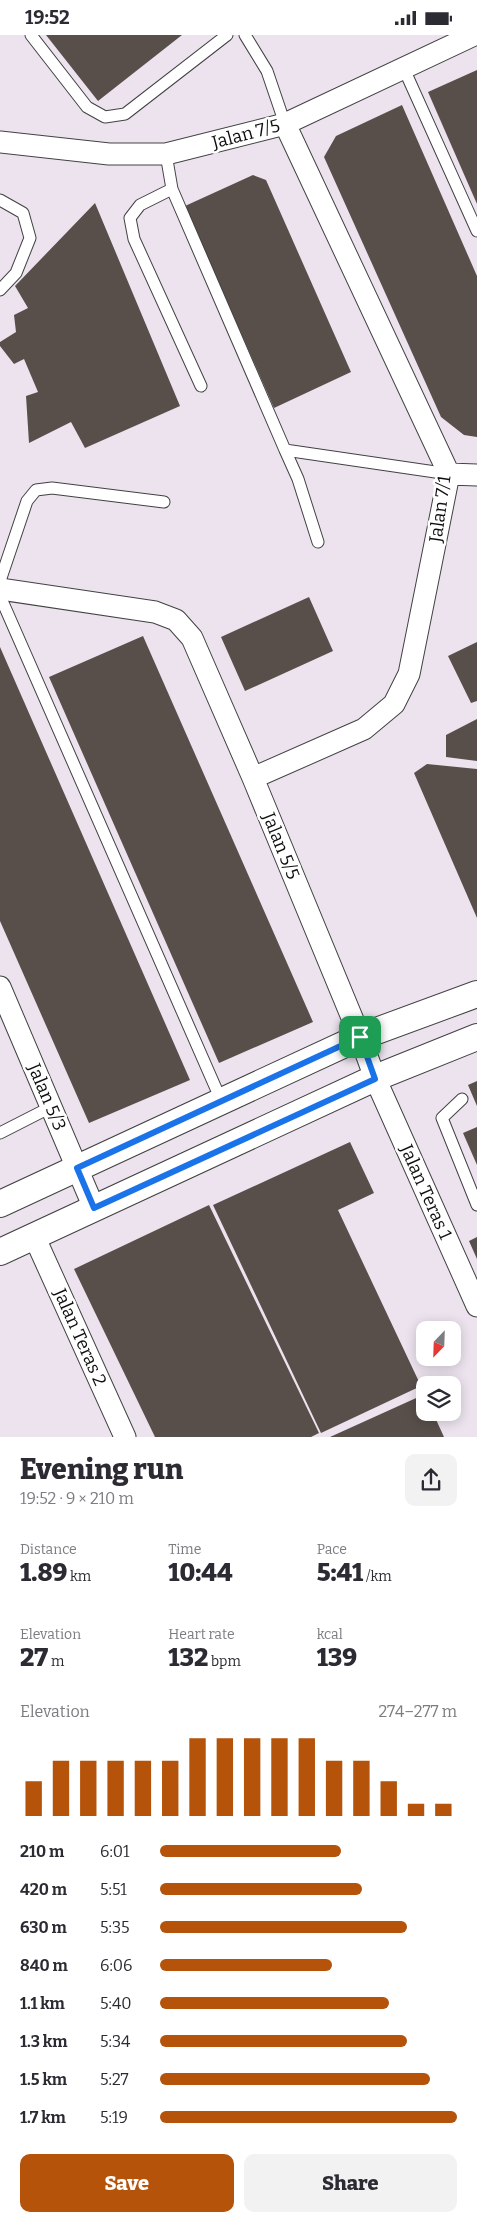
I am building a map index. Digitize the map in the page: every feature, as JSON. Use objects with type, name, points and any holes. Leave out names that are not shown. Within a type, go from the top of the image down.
[{"type":"street","name":"Jalan 7/5","points":[[0,142],[109,154],[166,154],[285,124],[474,35]]},
{"type":"street","name":"Jalan 7/1","points":[[253,778],[364,729],[394,704],[409,673],[449,474],[285,124]]},
{"type":"street","points":[[449,474],[477,475]]},
{"type":"street","name":"Jalan 5/5","points":[[0,589],[155,612],[176,620],[192,638],[253,778],[360,1037],[375,1079]]},
{"type":"street","name":"Jalan 5/3","points":[[0,987],[94,1208]]},
{"type":"street","points":[[0,1204],[360,1037],[477,994]]},
{"type":"street","points":[[0,1252],[375,1079],[477,1037]]},
{"type":"street","name":"Jalan Teras 1","points":[[375,1079],[477,1306]]},
{"type":"street","name":"Jalan Teras 2","points":[[34,1236],[125,1437]]},
{"type":"lane","points":[[31,35],[88,107],[106,117],[125,113],[227,35]]},
{"type":"lane","points":[[245,35],[267,71],[285,124]]},
{"type":"lane","points":[[404,69],[477,231]]},
{"type":"lane","points":[[166,154],[172,189],[298,479],[318,542]]},
{"type":"lane","points":[[172,189],[140,205],[130,218],[134,239],[201,386]]},
{"type":"lane","points":[[0,199],[23,213],[30,238],[16,273],[0,290]]},
{"type":"lane","points":[[285,450],[449,474]]},
{"type":"lane","points":[[0,581],[27,501],[36,490],[52,488],[164,502]]},
{"type":"lane","points":[[0,596],[221,1100]]},
{"type":"lane","points":[[462,1099],[442,1118],[477,1205]]},
{"type":"lane","points":[[0,1133],[51,1107]]},
{"type":"shaded area","points":[[0,35],[477,35],[477,1437],[0,1437]]},
{"type":"building","points":[[46,35],[182,35],[98,101]]},
{"type":"building","points":[[477,70],[477,204],[428,92]]},
{"type":"building","points":[[402,105],[477,276],[477,437],[464,435],[441,417],[324,157],[336,136]]},
{"type":"building","points":[[253,175],[266,180],[351,372],[274,408],[185,206]]},
{"type":"building","points":[[95,203],[180,406],[85,448],[71,422],[29,443],[26,396],[38,392],[24,359],[14,364],[0,346],[0,342],[16,332],[14,315],[28,308],[15,286]]},
{"type":"building","points":[[309,597],[333,651],[245,691],[221,637]]},
{"type":"building","points":[[143,636],[313,1022],[219,1063],[49,677]]},
{"type":"building","points":[[477,642],[477,701],[471,703],[448,656]]},
{"type":"building","points":[[0,647],[190,1080],[89,1123],[0,921]]},
{"type":"building","points":[[477,719],[477,761],[446,757],[446,735]]},
{"type":"building","points":[[427,764],[477,769],[477,918],[414,773]]},
{"type":"building","points":[[477,1081],[477,1106],[468,1085]]},
{"type":"building","points":[[477,1127],[477,1165],[463,1133]]},
{"type":"building","points":[[350,1142],[374,1193],[338,1210],[416,1376],[416,1388],[321,1433],[213,1205]]},
{"type":"building","points":[[209,1205],[319,1433],[311,1437],[155,1437],[74,1269]]},
{"type":"building","points":[[477,1237],[477,1259],[469,1241]]},
{"type":"building","points":[[416,1398],[416,1421],[437,1421],[444,1437],[330,1437]]},
{"type":"route","points":[[360,1037],[375,1079],[94,1208],[77,1168],[360,1037]]}]
